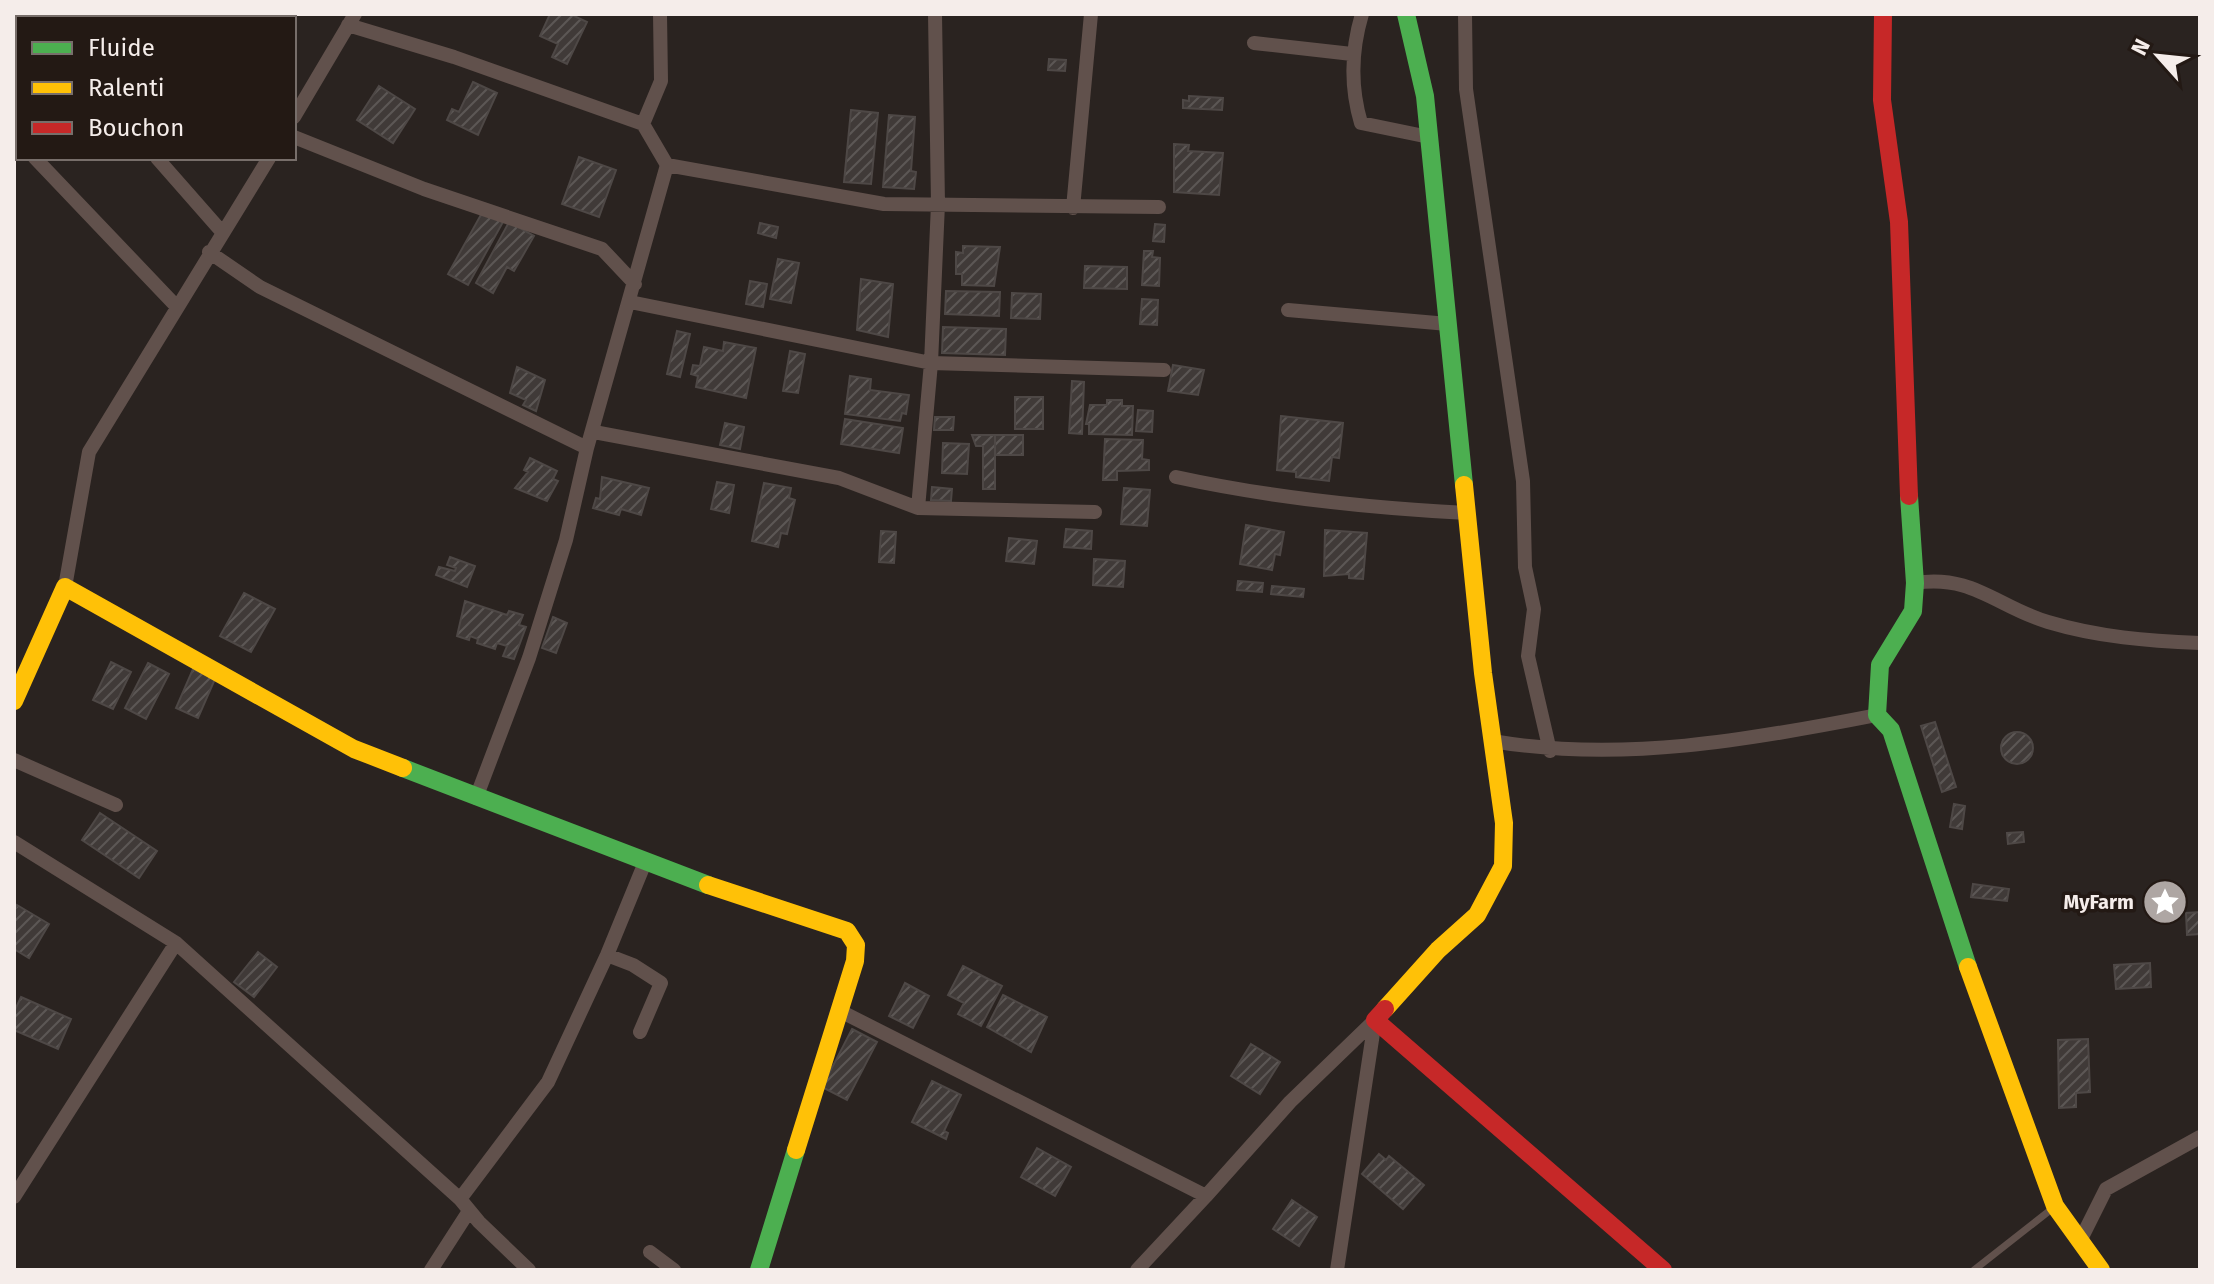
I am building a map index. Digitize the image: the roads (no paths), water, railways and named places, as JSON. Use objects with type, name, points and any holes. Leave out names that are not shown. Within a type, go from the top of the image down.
[{"type":"street","points":[[643,124],[661,81],[660,14]]},
{"type":"street","points":[[918,508],[931,363],[938,204],[935,14]]},
{"type":"street","points":[[1073,208],[1091,14]]},
{"type":"street","points":[[1362,14],[1352,54],[1355,104],[1361,123],[1429,137]]},
{"type":"street","points":[[1137,1270],[1290,1102],[1375,1020],[1438,950],[1477,915],[1503,866],[1504,823],[1467,513],[1425,96],[1406,14]]},
{"type":"street","points":[[1465,14],[1466,89],[1523,481],[1525,567],[1534,609],[1528,656],[1550,751]]},
{"type":"street","points":[[1883,14],[1882,100],[1899,222],[1905,446],[1915,583],[1913,611],[1880,665],[1877,715],[1891,730],[1992,1040],[2055,1206],[2101,1270]]},
{"type":"street","points":[[296,109],[352,20],[643,124],[667,165],[587,448],[566,540],[529,658],[476,798]]},
{"type":"street","points":[[1254,43],[1352,54]]},
{"type":"street","points":[[296,138],[424,189],[602,249],[635,284]]},
{"type":"street","points":[[37,160],[176,306]]},
{"type":"street","points":[[159,160],[222,232]]},
{"type":"street","points":[[14,701],[65,587],[89,452],[268,160]]},
{"type":"street","points":[[667,165],[884,204],[1159,207]]},
{"type":"street","points":[[209,252],[273,294],[587,448]]},
{"type":"street","points":[[630,302],[931,363],[1164,370]]},
{"type":"street","points":[[1288,310],[1448,324]]},
{"type":"street","points":[[594,432],[839,478],[918,508],[1095,512]]},
{"type":"street","points":[[1176,477],[1252,493],[1379,508],[1467,513]]},
{"type":"street","points":[[1915,583],[1939,579],[1972,586],[2043,621],[2082,632],[2141,641],[2200,643]]},
{"type":"street","points":[[65,587],[354,749],[476,798],[646,860],[675,874],[847,931],[856,945],[855,961],[759,1270]]},
{"type":"street","points":[[1492,741],[1550,751],[1696,746],[1877,715]]},
{"type":"street","points":[[14,760],[116,805]]},
{"type":"street","points":[[14,842],[176,943],[465,1205],[529,1270]]},
{"type":"street","points":[[431,1270],[465,1205],[548,1082],[607,955],[646,860]]},
{"type":"street","points":[[14,1197],[176,943]]},
{"type":"street","points":[[607,955],[633,965],[661,983],[640,1032]]},
{"type":"street","points":[[840,1011],[1206,1196]]},
{"type":"street","points":[[1337,1270],[1375,1020]]},
{"type":"street","points":[[1375,1020],[1663,1270]]},
{"type":"street","points":[[2080,1241],[2106,1189],[2200,1137]]},
{"type":"street","points":[[650,1252],[674,1270]]},
{"type":"lane","points":[[1974,1270],[2055,1206]]},
{"type":"place","name":"MyFarm","points":[[2165,902]]}]
